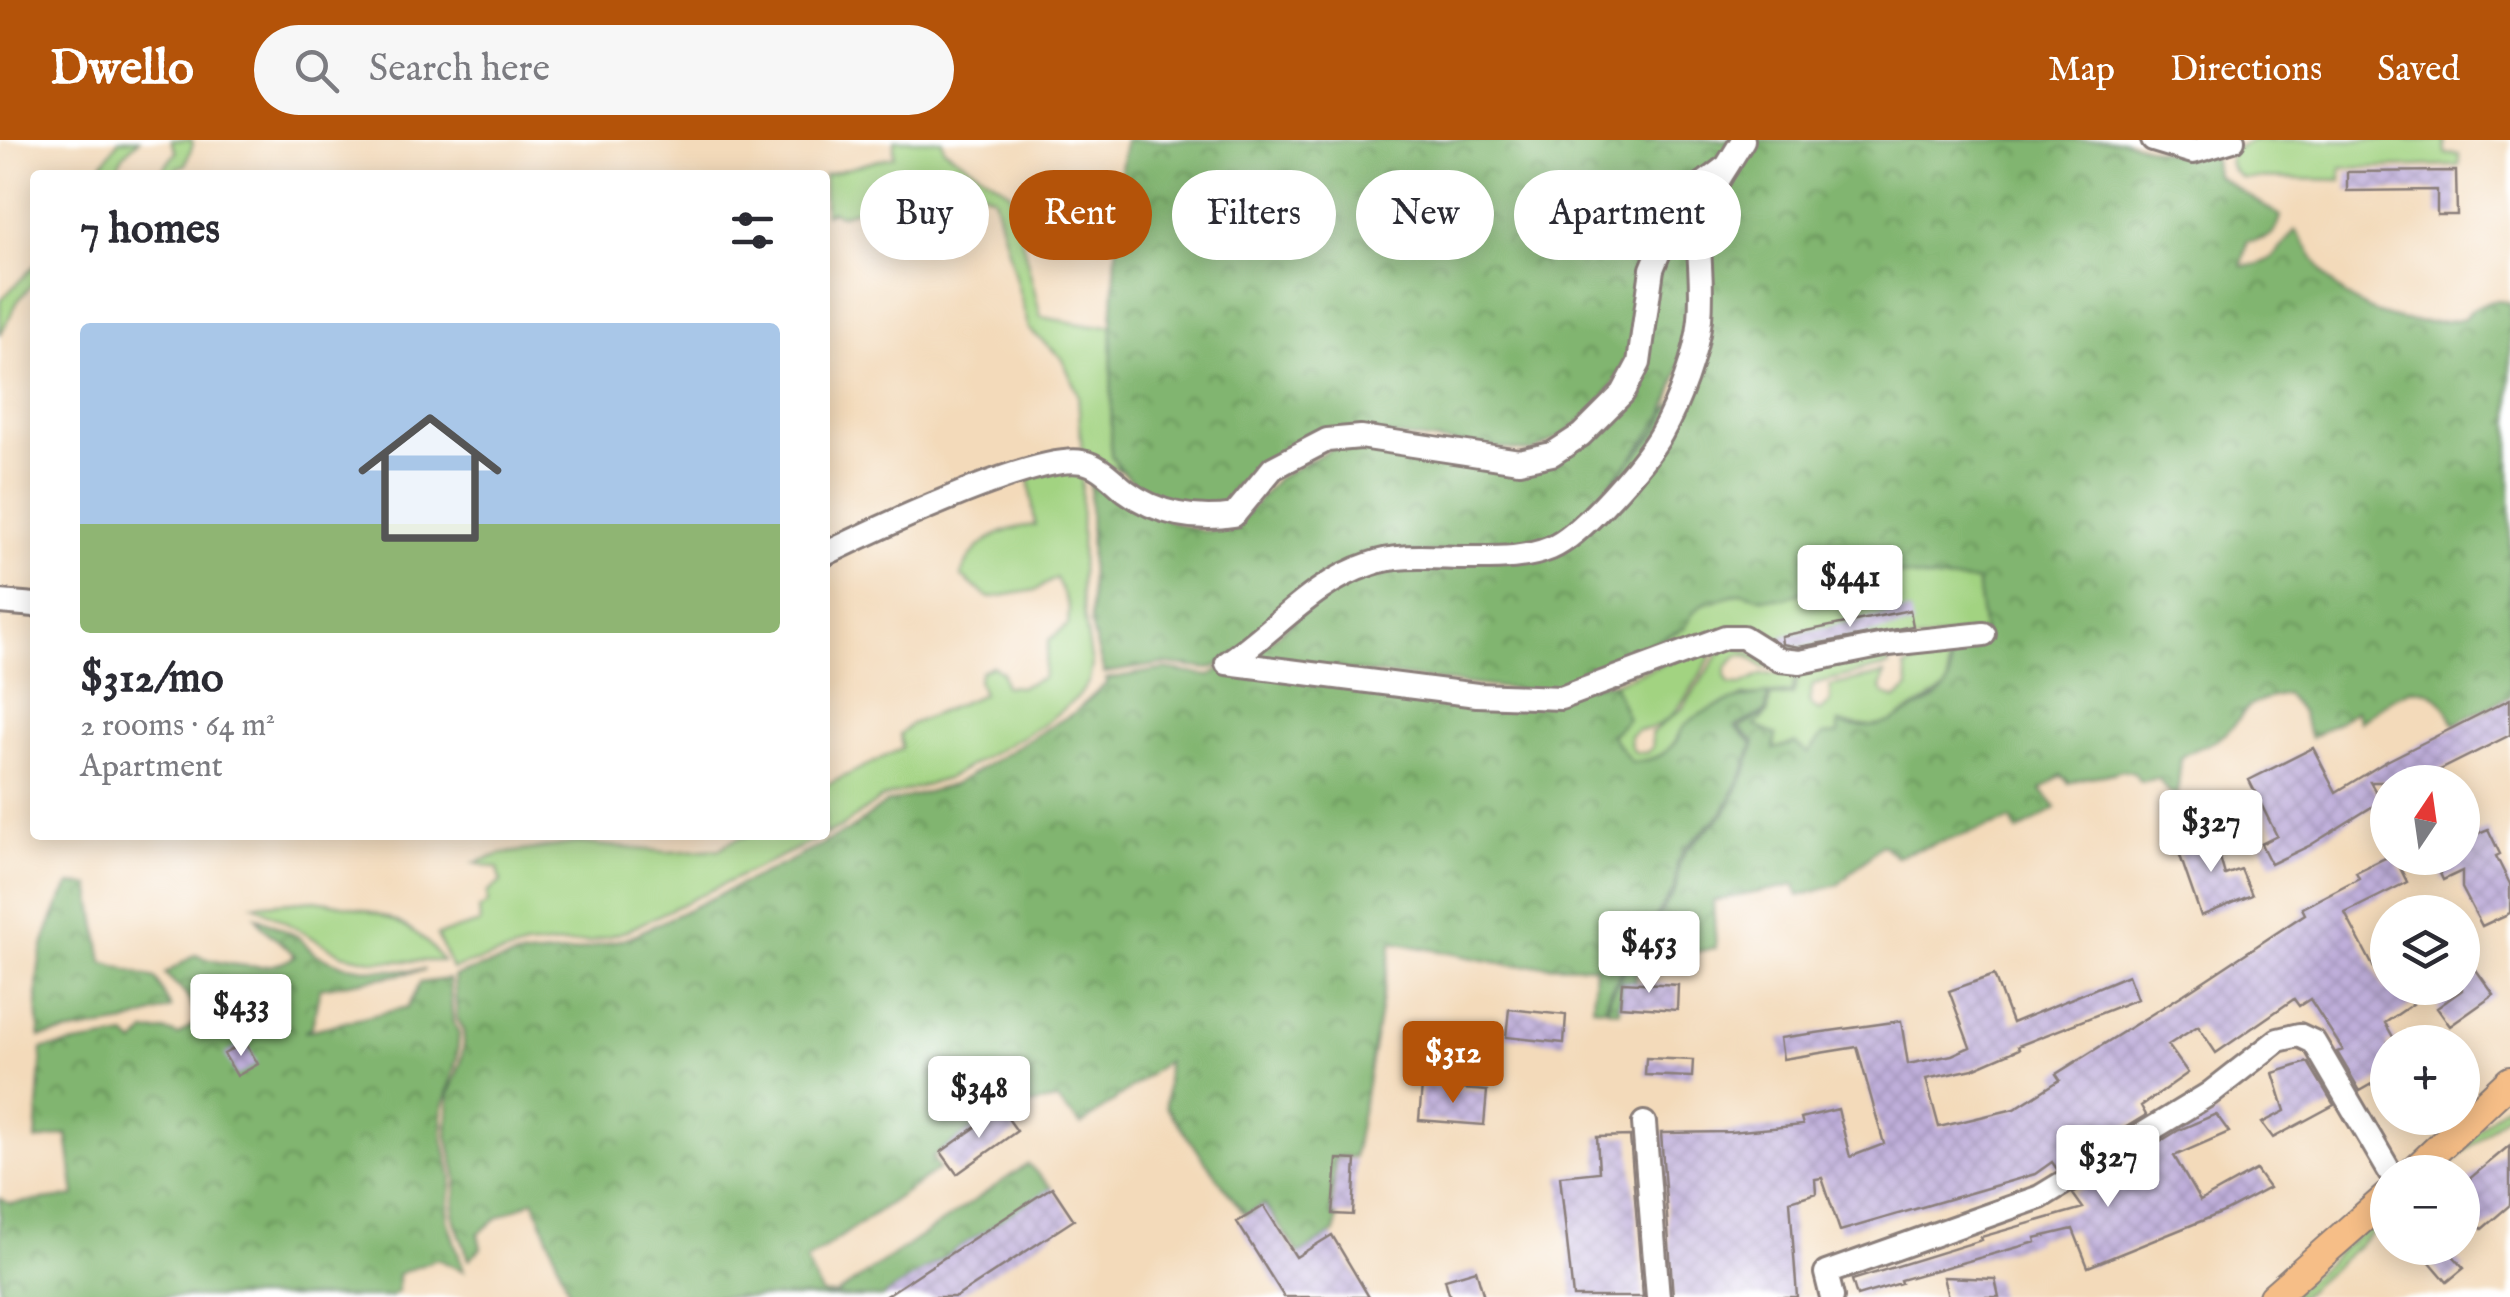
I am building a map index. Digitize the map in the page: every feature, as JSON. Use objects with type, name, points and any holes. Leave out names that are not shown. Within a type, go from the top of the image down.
[{"type":"main road","points":[[2431,1155],[2510,1081]]},
{"type":"main road","points":[[2273,1297],[2370,1212]]},
{"type":"street","points":[[1743,140],[1710,192],[1697,233],[1700,319],[1693,357],[1662,432],[1646,456],[1596,510],[1556,546],[1532,555],[1391,559],[1343,574],[1228,663],[1478,695],[1560,698],[1725,638],[1742,638],[1780,660],[1800,662],[1889,644],[1984,634]]},
{"type":"street","points":[[2153,140],[2194,152],[2233,140]]},
{"type":"street","points":[[830,552],[910,515],[1064,460],[1086,462],[1154,506],[1181,516],[1207,519],[1234,515],[1273,468],[1327,440],[1361,438],[1494,460],[1519,461],[1552,454],[1581,436],[1623,394],[1639,363],[1652,269],[1662,240],[1690,194],[1727,166]]},
{"type":"street","points":[[0,602],[30,605]]},
{"type":"street","points":[[1832,1297],[1826,1273],[2040,1197],[2209,1094],[2278,1040],[2299,1034],[2314,1042],[2380,1155]]},
{"type":"street","points":[[1644,1123],[1658,1297]]},
{"type":"green space","points":[[119,140],[139,140],[124,154],[116,170],[98,170]]},
{"type":"green space","points":[[171,140],[191,140],[185,165],[163,170],[176,152]]},
{"type":"green space","points":[[894,140],[942,140],[944,149],[976,170],[860,170],[860,209],[839,215],[830,212],[830,173],[894,156]]},
{"type":"green space","points":[[1125,140],[1739,140],[1708,170],[1514,170],[1514,260],[1661,260],[1622,371],[1598,407],[1569,431],[1532,452],[1343,430],[1306,435],[1227,512],[1192,508],[1148,493],[1111,456],[1116,260],[1152,260],[1152,170],[1121,170]]},
{"type":"green space","points":[[1749,140],[2121,140],[2166,152],[2213,155],[2216,175],[2281,216],[2270,236],[2247,241],[2242,266],[2268,260],[2295,230],[2339,290],[2371,310],[2427,322],[2465,318],[2485,303],[2510,303],[2510,696],[2454,724],[2434,694],[2412,690],[2360,722],[2356,711],[2311,738],[2301,712],[2286,694],[2265,699],[2247,709],[2223,736],[2181,758],[2177,796],[2168,792],[2158,778],[2140,782],[2134,773],[2122,770],[2069,783],[2061,775],[2041,790],[2056,808],[2017,832],[2011,820],[1896,856],[1882,844],[1838,885],[1799,896],[1795,885],[1713,901],[1716,948],[1637,962],[1635,982],[1621,981],[1619,1011],[1607,1009],[1612,991],[1676,888],[1679,864],[1687,849],[1725,813],[1747,769],[1755,742],[1739,728],[1768,712],[1755,726],[1776,735],[1774,749],[1795,743],[1808,753],[1823,735],[1838,734],[1838,723],[1879,725],[1935,699],[1948,682],[1948,646],[1985,641],[1977,581],[1938,580],[1871,570],[1785,598],[1761,598],[1741,592],[1703,604],[1685,628],[1592,670],[1560,694],[1247,660],[1344,578],[1572,539],[1683,390],[1698,260],[1741,260],[1741,170],[1734,170]]},
{"type":"green space","points":[[2253,140],[2444,140],[2445,153],[2459,154],[2459,165],[2341,168],[2341,180],[2242,178],[2230,166],[2231,150]]},
{"type":"green space","points":[[989,178],[1009,191],[1009,254],[994,197],[989,195]]},
{"type":"green space","points":[[1011,260],[1027,260],[1041,317],[1092,326],[1112,325],[1111,456],[1121,471],[1082,456],[1078,394],[1062,358],[1029,329]]},
{"type":"green space","points":[[1659,260],[1699,260],[1696,319],[1659,430],[1554,543],[1391,556],[1217,666],[1208,669],[1164,664],[1104,673],[1091,625],[1090,473],[1171,522],[1204,531],[1216,530],[1240,521],[1278,478],[1340,444],[1519,468],[1617,414]]},
{"type":"green space","points":[[30,270],[30,287],[0,335],[0,301]]},
{"type":"green space","points":[[1082,469],[1081,596],[1092,665],[1089,681],[1079,696],[1043,725],[946,779],[882,798],[830,833],[830,784],[902,748],[900,734],[911,724],[983,694],[978,680],[981,671],[992,666],[1002,672],[1004,686],[1019,687],[1043,678],[1049,640],[1068,625],[1069,607],[1056,578],[1036,590],[989,598],[961,576],[973,554],[990,539],[1011,529],[1035,525],[1029,475]]},
{"type":"green space","points":[[1871,570],[1938,580],[1977,580],[1984,631],[1800,658],[1743,634],[1560,694],[1592,670],[1685,628],[1703,604],[1741,592],[1761,598],[1785,598]]},
{"type":"green space","points":[[1721,642],[1677,709],[1666,720],[1630,736],[1635,752],[1647,753],[1653,747],[1651,733],[1683,708],[1727,642],[1779,664],[1764,668],[1748,656],[1739,655],[1727,667],[1725,676],[1729,684],[1741,685],[1761,675],[1797,672],[1791,693],[1742,696],[1680,731],[1672,746],[1661,755],[1631,762],[1611,735],[1627,718],[1613,683]]},
{"type":"green space","points":[[1948,646],[1948,688],[1881,728],[1838,723],[1839,734],[1808,753],[1774,750],[1755,726],[1768,712],[1770,697],[1793,695],[1800,672],[1887,653],[1889,666],[1813,684],[1809,701],[1820,711],[1830,702],[1830,686],[1885,674],[1881,689],[1896,699],[1909,688],[1905,667],[1912,665],[1909,653]]},
{"type":"green space","points":[[1223,667],[1477,698],[1613,683],[1628,719],[1611,735],[1631,762],[1665,753],[1686,724],[1715,707],[1768,694],[1766,711],[1735,727],[1753,743],[1745,769],[1723,812],[1685,848],[1677,863],[1675,887],[1610,990],[1605,1008],[1593,1007],[1595,966],[1510,965],[1392,942],[1354,1157],[1335,1157],[1331,1215],[1337,1217],[1335,1232],[1299,1254],[1264,1204],[1245,1215],[1166,1107],[1167,1061],[1081,1125],[1057,1100],[1004,1109],[932,1157],[939,1169],[806,1261],[821,1293],[835,1295],[1028,1164],[1052,1188],[882,1297],[571,1297],[534,1200],[497,1218],[478,1234],[481,1248],[469,1259],[453,1216],[457,1180],[447,1135],[449,1093],[464,1043],[463,1028],[457,1019],[454,976],[515,957],[574,952],[630,937],[830,840],[886,803],[953,785],[1075,712],[1107,683],[1106,679],[1165,669],[1210,676]]},
{"type":"green space","points":[[815,840],[626,931],[590,942],[526,947],[452,969],[437,935],[480,923],[479,909],[488,904],[487,893],[501,882],[498,868],[474,863],[501,854],[578,843],[668,852],[720,849],[730,842]]},
{"type":"green space","points":[[70,884],[90,886],[103,962],[156,979],[171,1008],[126,1023],[40,1037],[40,958],[51,922]]},
{"type":"green space","points":[[315,900],[369,911],[403,925],[431,946],[442,961],[375,961],[342,954],[254,905]]},
{"type":"green space","points":[[256,917],[297,936],[315,954],[342,965],[373,970],[425,970],[320,988],[312,1026],[304,1032],[408,1007],[420,983],[449,979],[453,1022],[459,1033],[457,1058],[442,1112],[452,1178],[447,1219],[464,1271],[437,1259],[398,1274],[398,1292],[390,1297],[0,1297],[0,1198],[10,1204],[75,1196],[67,1134],[36,1141],[42,1049],[126,1036],[135,1044],[146,1032],[178,1035],[200,1020],[185,993],[165,974],[195,955],[260,966],[285,962],[295,956]]},
{"type":"green space","points":[[2505,1105],[2510,1111],[2460,1155],[2449,1155],[2471,1135],[2480,1135],[2480,1127]]},
{"type":"green space","points":[[2370,1225],[2370,1235],[2300,1297],[2289,1297]]},
{"type":"building","points":[[2456,171],[2457,215],[2437,215],[2437,190],[2347,191],[2347,172]]},
{"type":"building","points":[[1910,610],[1913,626],[1799,647],[1782,644],[1781,636]]},
{"type":"building","points":[[2510,699],[2510,735],[2450,765],[2380,765]]},
{"type":"building","points":[[2313,748],[2336,792],[2370,771],[2370,808],[2309,846],[2271,864],[2261,844],[2277,836],[2249,780]]},
{"type":"building","points":[[2488,829],[2510,884],[2510,913],[2482,926],[2480,895],[2466,895],[2462,888],[2462,875],[2480,875],[2480,832]]},
{"type":"building","points":[[2213,833],[2225,875],[2241,869],[2252,895],[2201,916],[2176,844]]},
{"type":"building","points":[[2370,865],[2370,875],[2404,875],[2407,882],[2381,895],[2370,895],[2370,900],[2345,913],[2370,960],[2370,1005],[2412,1005],[2386,1025],[2370,1025],[2370,1085],[2360,1091],[2337,1052],[2343,1050],[2310,999],[2299,1006],[2294,999],[2216,1053],[2198,1026],[2168,1045],[2188,1073],[2141,1106],[2146,1115],[2057,1169],[2052,1162],[2035,1174],[1840,1231],[1822,1178],[1815,1179],[1816,1193],[1790,1201],[1797,1297],[1673,1297],[1661,1133],[1803,1125],[1801,1118],[1838,1109],[1850,1157],[1884,1144],[1857,1047],[1783,1059],[1780,1038],[1901,1021],[1908,1064],[1970,1047],[1949,991],[1994,975],[2012,1023],[2128,975],[2137,999],[2018,1046],[2019,1049],[1973,1069],[1926,1079],[1939,1127],[2014,1109],[2060,1080],[2056,1074],[2305,914],[2302,908],[2359,878],[2356,872]]},
{"type":"building","points":[[2480,975],[2494,995],[2480,1005]]},
{"type":"building","points":[[1622,982],[1678,985],[1677,1010],[1620,1006]]},
{"type":"building","points":[[2441,1005],[2480,1005],[2451,1025],[2437,1008]]},
{"type":"building","points":[[1509,1009],[1566,1015],[1564,1043],[1506,1037]]},
{"type":"building","points":[[245,1042],[258,1064],[237,1076],[224,1054]]},
{"type":"building","points":[[1646,1058],[1693,1060],[1692,1077],[1645,1075]]},
{"type":"building","points":[[2308,1062],[2334,1105],[2273,1138],[2262,1123],[2285,1111],[2273,1073]]},
{"type":"building","points":[[1422,1086],[1487,1091],[1484,1125],[1419,1120]]},
{"type":"building","points":[[1001,1109],[1017,1131],[957,1174],[941,1152]]},
{"type":"building","points":[[2216,1114],[2229,1132],[2174,1156],[2200,1201],[2256,1170],[2269,1188],[2226,1211],[2088,1267],[2073,1229],[1857,1296],[1852,1280],[2083,1208],[2073,1194],[2179,1130]]},
{"type":"building","points":[[1630,1136],[1643,1297],[1573,1297],[1560,1176],[1599,1172],[1597,1137]]},
{"type":"building","points":[[2510,1145],[2510,1205],[2482,1229],[2480,1227],[2480,1170]]},
{"type":"building","points":[[1337,1159],[1356,1160],[1353,1215],[1333,1214]]},
{"type":"building","points":[[1052,1187],[1074,1220],[956,1297],[884,1297]]},
{"type":"building","points":[[1264,1206],[1296,1257],[1332,1235],[1369,1297],[1284,1297],[1237,1222]]},
{"type":"building","points":[[2432,1265],[2464,1268],[2447,1282]]},
{"type":"building","points":[[1476,1270],[1484,1297],[1450,1297],[1445,1279]]},
{"type":"building","points":[[1943,1277],[1995,1279],[1999,1297],[1948,1297]]}]
